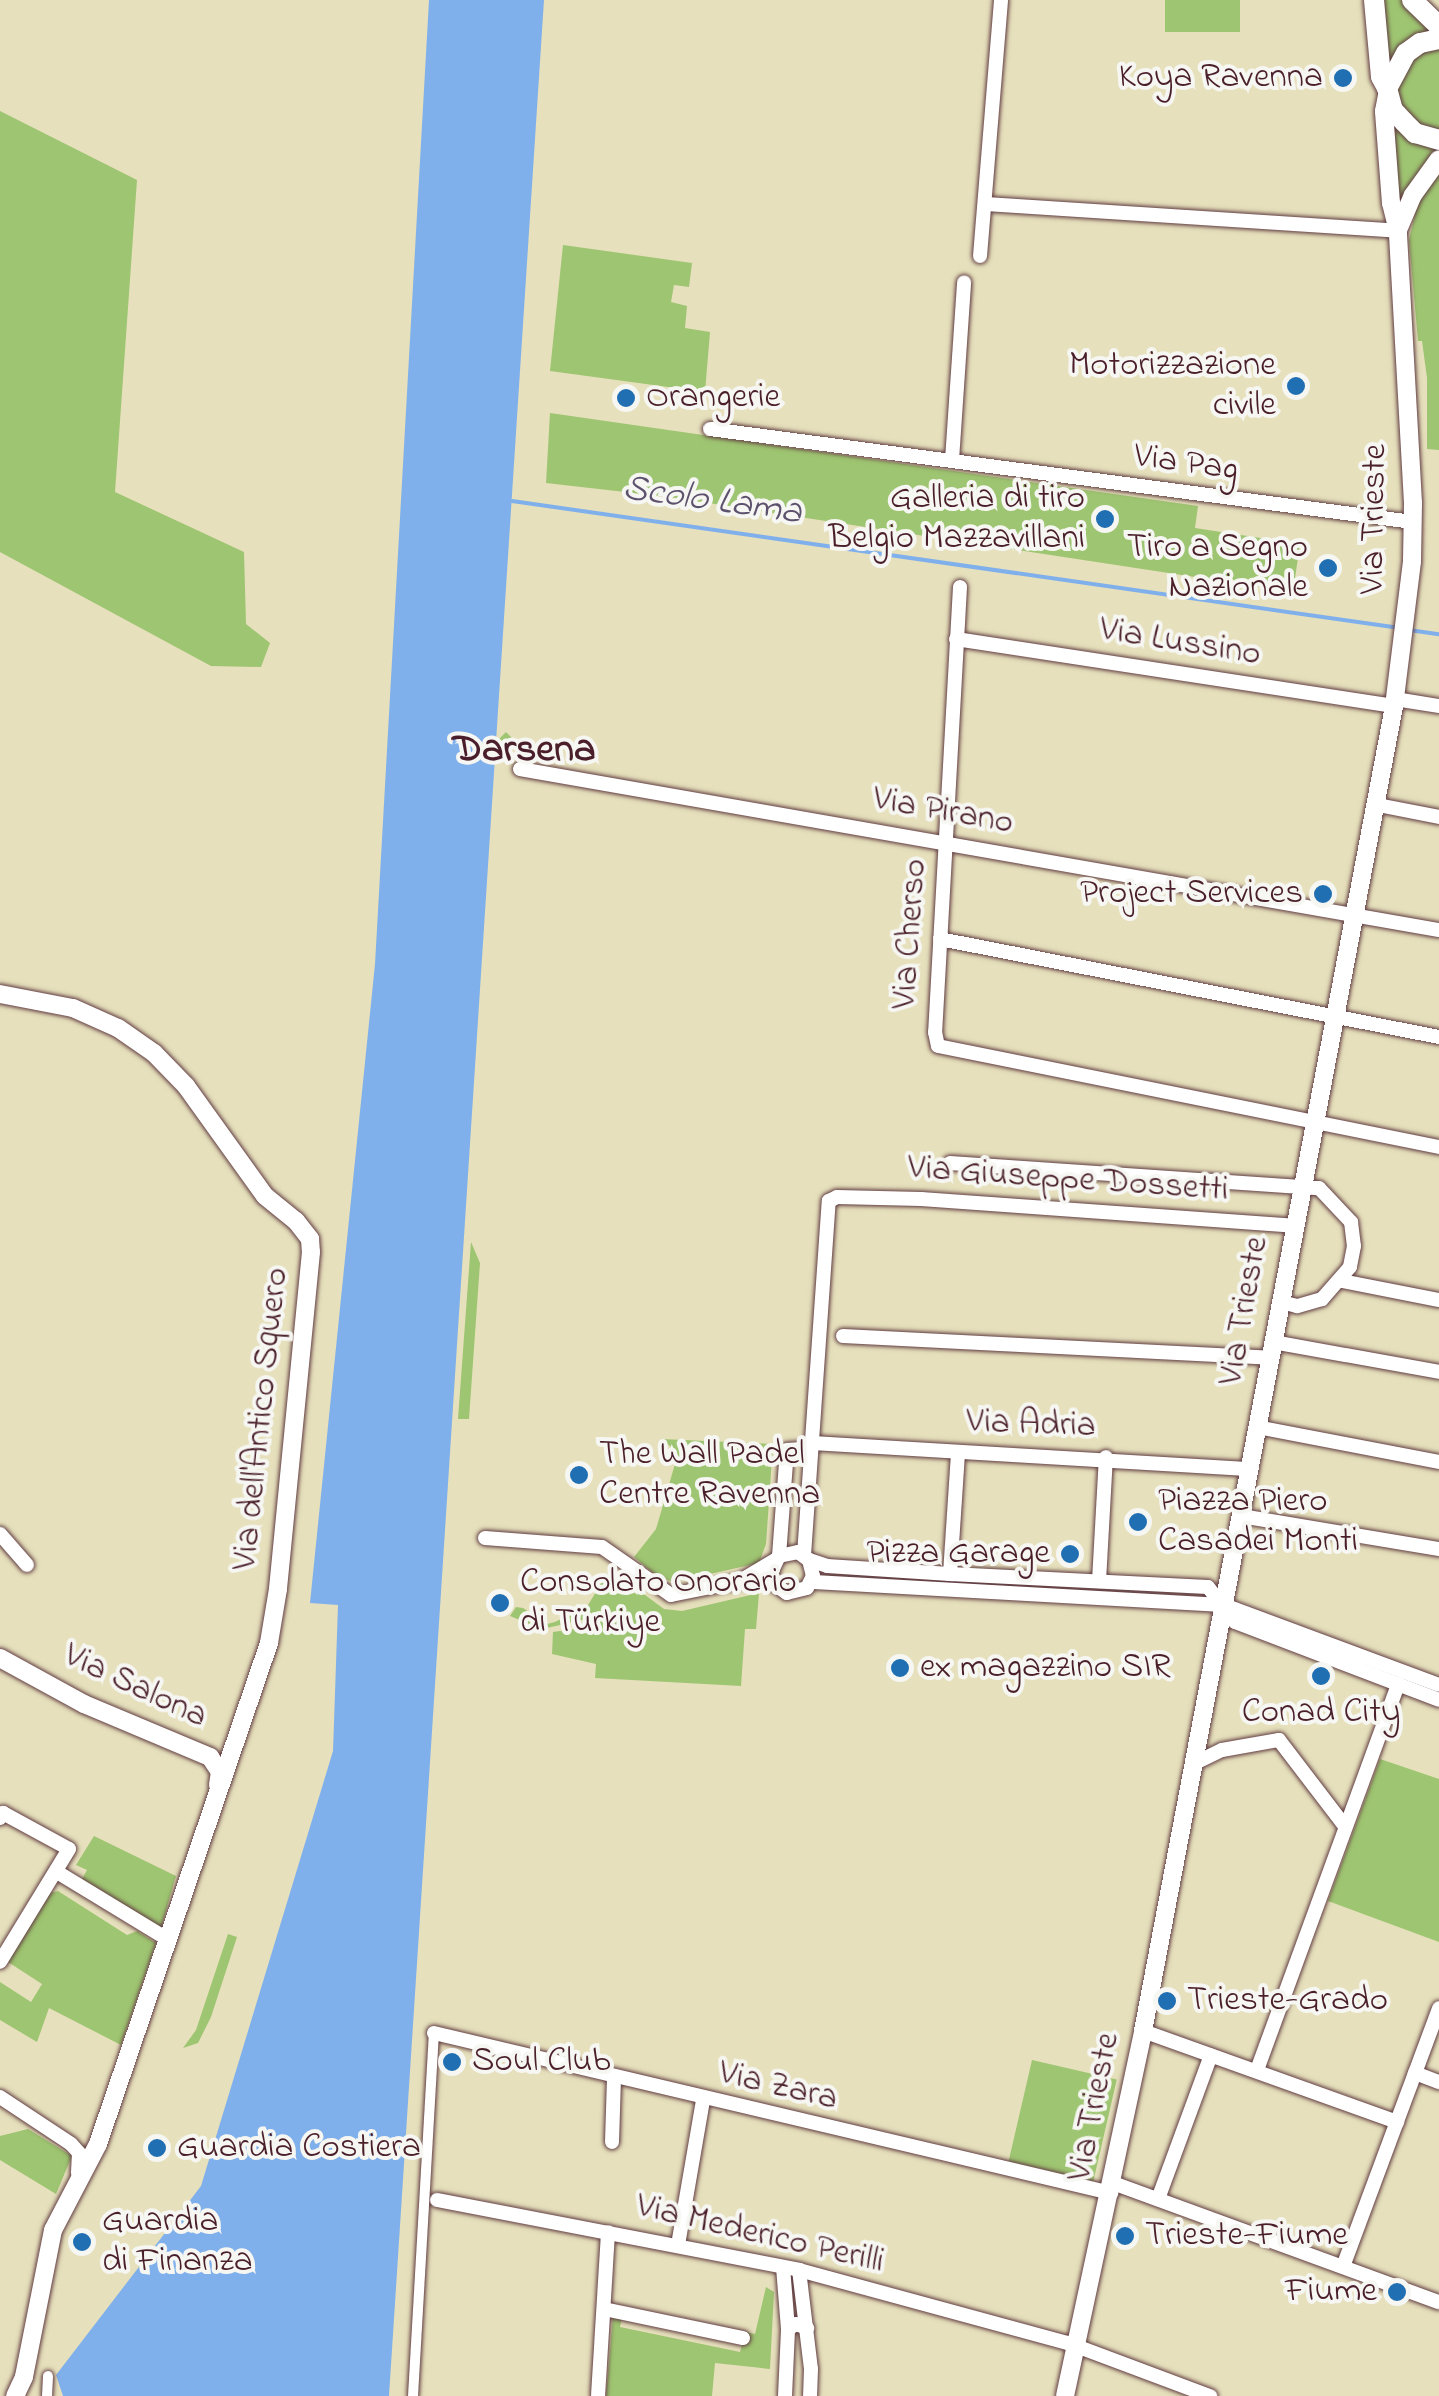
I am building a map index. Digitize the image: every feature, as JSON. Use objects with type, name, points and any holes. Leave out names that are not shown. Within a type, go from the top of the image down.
[{"type":"main road","name":"Via Trieste","points":[[1374,0],[1387,92]]},
{"type":"main road","points":[[1412,0],[1439,26]]},
{"type":"main road","points":[[1439,39],[1406,53],[1387,92],[1415,134],[1439,140]]},
{"type":"street","points":[[980,256],[1002,0]]},
{"type":"street","name":"Via Trieste","points":[[1065,2396],[1143,2031],[1300,1186],[1316,1125],[1395,703],[1413,522],[1398,230],[1391,204],[1384,111],[1387,92]]},
{"type":"street","name":"Via Trieste","points":[[1398,230],[1413,195],[1439,159]]},
{"type":"street","points":[[986,204],[1398,230]]},
{"type":"street","points":[[952,460],[964,282]]},
{"type":"street","name":"Via Pag","points":[[710,429],[1413,522]]},
{"type":"street","name":"Via Cherso","points":[[960,586],[940,939],[938,1046],[1316,1125]]},
{"type":"street","name":"Via Lussino","points":[[956,640],[1439,706]]},
{"type":"street","name":"Via Pirano","points":[[520,769],[1439,930]]},
{"type":"street","points":[[1378,805],[1439,817]]},
{"type":"street","points":[[940,939],[1439,1037]]},
{"type":"street","name":"Via dell'Antico Squero","points":[[0,994],[74,1008],[118,1028],[154,1053],[186,1086],[265,1196],[296,1220],[310,1239],[278,1590],[269,1643],[98,2144],[53,2230],[24,2376]]},
{"type":"street","points":[[1316,1125],[1439,1148]]},
{"type":"street","points":[[950,1163],[1318,1188],[1331,1197],[1351,1222],[1354,1246],[1342,1281],[1322,1299],[1297,1306],[1281,1302]]},
{"type":"street","name":"Via Giuseppe Dossetti","points":[[811,1443],[829,1201],[837,1196],[1294,1226]]},
{"type":"street","points":[[1342,1281],[1439,1300]]},
{"type":"street","points":[[843,1336],[1271,1350],[1439,1372]]},
{"type":"street","points":[[1257,1427],[1439,1462]]},
{"type":"street","points":[[811,1443],[807,1557],[812,1582]]},
{"type":"street","points":[[775,1586],[771,1573],[777,1558],[788,1450],[802,1450],[811,1443]]},
{"type":"street","name":"Via Adria","points":[[811,1443],[1248,1469]]},
{"type":"street","points":[[950,1574],[958,1453]]},
{"type":"street","points":[[1099,1581],[1106,1458]]},
{"type":"street","points":[[1240,1516],[1439,1549]]},
{"type":"street","points":[[485,1538],[602,1547],[670,1595],[740,1582],[775,1586],[794,1594],[812,1582],[1224,1604],[1439,1685]]},
{"type":"street","points":[[3,1543],[28,1565]]},
{"type":"street","points":[[740,1582],[792,1552],[827,1566],[1208,1587],[1235,1622],[1439,1700]]},
{"type":"street","name":"Via Salona","points":[[0,1658],[84,1704],[210,1758],[220,1772],[217,1790]]},
{"type":"street","points":[[1257,2070],[1398,1684]]},
{"type":"street","points":[[1193,1764],[1222,1750],[1279,1740],[1344,1825]]},
{"type":"street","points":[[0,1818],[3,1813],[69,1849],[0,1962]]},
{"type":"street","points":[[57,1872],[167,1938]]},
{"type":"street","points":[[1344,2264],[1439,2008]]},
{"type":"street","points":[[1143,2031],[1397,2122]]},
{"type":"street","points":[[413,2396],[431,2199],[434,2033]]},
{"type":"street","name":"Via Zara","points":[[434,2033],[703,2100],[1158,2199],[1439,2302]]},
{"type":"street","points":[[1158,2199],[1211,2054]]},
{"type":"street","points":[[1415,2073],[1439,2082]]},
{"type":"street","points":[[612,2142],[614,2078]]},
{"type":"street","points":[[0,2096],[56,2132],[79,2152],[74,2188]]},
{"type":"street","points":[[678,2246],[703,2100]]},
{"type":"street","name":"Via Mederico Perilli","points":[[431,2199],[791,2268],[1078,2346],[1210,2396]]},
{"type":"street","points":[[598,2396],[608,2232]]},
{"type":"street","points":[[791,2268],[807,2328],[810,2396]]},
{"type":"street","points":[[785,2396],[791,2268]]},
{"type":"street","points":[[604,2309],[743,2338]]},
{"type":"street","points":[[788,2330],[796,2324],[807,2328]]},
{"type":"street","points":[[14,2396],[24,2376]]},
{"type":"street","points":[[24,2376],[26,2396]]},
{"type":"street","points":[[47,2396],[48,2376]]},
{"type":"green space","points":[[1165,0],[1240,0],[1240,32],[1165,32]]},
{"type":"green space","points":[[1380,0],[1402,0],[1438,32],[1388,71]]},
{"type":"green space","points":[[1439,44],[1439,133],[1420,128],[1400,106],[1397,92],[1405,63]]},
{"type":"green space","points":[[0,111],[137,180],[115,492],[244,552],[246,624],[270,643],[261,667],[211,666],[0,552]]},
{"type":"green space","points":[[1391,120],[1439,149],[1424,165],[1400,210]]},
{"type":"green space","points":[[1439,169],[1439,450],[1427,449],[1427,378],[1422,341],[1418,341],[1409,240],[1418,202]]},
{"type":"green space","points":[[563,245],[692,263],[689,287],[674,285],[671,302],[687,306],[685,328],[710,332],[705,392],[550,371]]},
{"type":"green space","points":[[550,413],[1198,506],[1195,528],[1300,544],[1293,592],[669,497],[546,483]]},
{"type":"green space","points":[[506,732],[515,741],[431,825],[422,816]]},
{"type":"green space","points":[[471,1242],[480,1263],[469,1419],[458,1419]]},
{"type":"green space","points":[[661,1439],[773,1444],[766,1544],[759,1563],[674,1582],[658,1577],[634,1557],[656,1529],[675,1464],[671,1447]]},
{"type":"green space","points":[[610,1569],[664,1609],[682,1611],[759,1593],[756,1629],[745,1629],[741,1686],[595,1678],[596,1664],[552,1654],[553,1632],[588,1627],[587,1619],[542,1629],[510,1616],[516,1607],[547,1624],[555,1622],[588,1605]]},
{"type":"green space","points":[[1380,1759],[1439,1779],[1439,1942],[1328,1901]]},
{"type":"green space","points":[[94,1836],[176,1876],[161,1928],[82,1879],[87,1870],[76,1865]]},
{"type":"green space","points":[[58,1891],[127,1935],[137,1931],[156,1943],[121,2045],[49,2008],[37,2042],[0,2020],[0,1982],[31,2002],[42,1984],[8,1962],[50,1893]]},
{"type":"green space","points":[[228,1934],[237,1937],[211,2017],[198,2043],[183,2048],[196,2030]]},
{"type":"green space","points":[[1032,2060],[1117,2080],[1093,2181],[1009,2161]]},
{"type":"green space","points":[[28,2129],[72,2156],[56,2194],[0,2160],[0,2136]]},
{"type":"green space","points":[[766,2287],[774,2292],[770,2369],[715,2363],[712,2396],[606,2396],[613,2316],[622,2318],[620,2327],[740,2352],[745,2332],[755,2334]]},
{"type":"water","points":[[429,0],[544,0],[389,2396],[63,2396],[56,2375],[201,2186],[333,1751],[338,1605],[310,1603],[375,964]]},
{"type":"waterway","name":"Scolo Lama","points":[[512,501],[1400,628]]},
{"type":"waterway","name":"Scolo Lama","points":[[1409,630],[1439,634]]},
{"type":"place","name":"Koya Ravenna","points":[[1343,78]]},
{"type":"place","name":"Motorizzazione civile","points":[[1296,386]]},
{"type":"place","name":"Orangerie","points":[[626,398]]},
{"type":"place","name":"Galleria di tiro Belgio Mazzavillani","points":[[1105,519]]},
{"type":"place","name":"Tiro a Segno Nazionale","points":[[1328,568]]},
{"type":"place","name":"Project Services","points":[[1323,894]]},
{"type":"place","name":"The Wall Padel Centre Ravenna","points":[[579,1475]]},
{"type":"place","name":"Piazza Piero Casadei Monti","points":[[1138,1522]]},
{"type":"place","name":"Pizza Garage","points":[[1070,1554]]},
{"type":"place","name":"Consolato Onorario di Türkiye","points":[[500,1603]]},
{"type":"place","name":"ex magazzino SIR","points":[[900,1668]]},
{"type":"place","name":"Conad City","points":[[1321,1676]]},
{"type":"place","name":"Trieste-Grado","points":[[1167,2001]]},
{"type":"place","name":"Soul Club","points":[[452,2062]]},
{"type":"place","name":"Guardia Costiera","points":[[157,2148]]},
{"type":"place","name":"Trieste-Fiume","points":[[1125,2236]]},
{"type":"place","name":"Guardia di Finanza","points":[[82,2242]]},
{"type":"place","name":"Fiume","points":[[1397,2292]]},
{"type":"district","name":"Darsena","points":[[524,751]]}]
